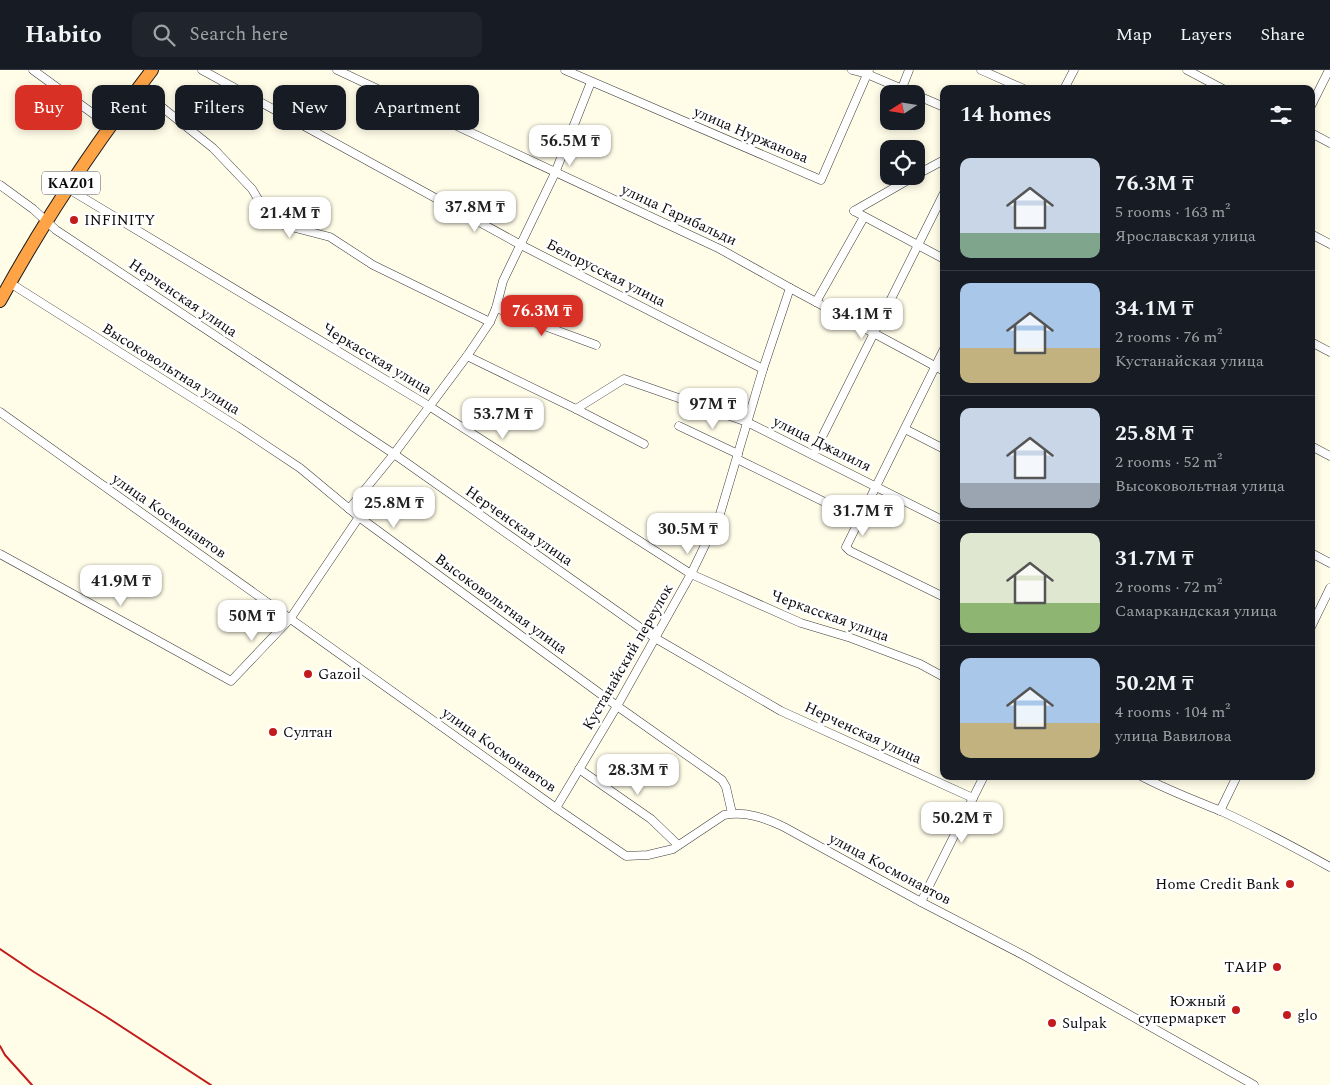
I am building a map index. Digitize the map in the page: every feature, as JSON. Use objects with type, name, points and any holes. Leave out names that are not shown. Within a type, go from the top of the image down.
[{"type":"highway","name":"KАZ01","points":[[140,85],[152,70]]},
{"type":"highway","name":"KАZ01","points":[[0,301],[46,221],[107,130]]},
{"type":"street","points":[[33,70],[92,113]]},
{"type":"street","name":"Белорусская улица","points":[[202,70],[522,245],[763,369]]},
{"type":"street","name":"улица Гарибальди","points":[[337,70],[720,249],[940,369]]},
{"type":"street","name":"улица Нуржанова","points":[[565,70],[821,180],[868,72]]},
{"type":"street","points":[[852,70],[868,72],[896,85]]},
{"type":"street","points":[[903,85],[909,70]]},
{"type":"street","points":[[981,70],[1015,85]]},
{"type":"street","points":[[1066,85],[1074,70]]},
{"type":"street","points":[[1187,70],[1215,85]]},
{"type":"street","points":[[1315,98],[1329,70]]},
{"type":"street","points":[[349,509],[394,454],[490,322],[503,281],[522,245],[555,173],[591,82]]},
{"type":"street","points":[[925,98],[940,105]]},
{"type":"street","points":[[165,110],[213,148],[252,188],[267,214],[276,223],[330,237],[373,265],[490,322]]},
{"type":"street","points":[[1315,135],[1330,143]]},
{"type":"street","points":[[925,170],[940,162]]},
{"type":"street","name":"Нерченская улица","points":[[0,184],[33,209],[56,230],[394,454],[655,638],[781,710],[973,798]]},
{"type":"street","points":[[899,185],[854,211],[940,257]]},
{"type":"street","name":"Черкасская улица","points":[[67,188],[429,406],[691,574],[801,624],[851,638],[920,664],[940,675]]},
{"type":"street","points":[[814,455],[940,201]]},
{"type":"street","points":[[816,302],[864,217]]},
{"type":"street","points":[[1315,236],[1330,244]]},
{"type":"street","name":"Высоковольтная улица","points":[[10,284],[300,468],[359,518],[722,780],[726,787],[732,813]]},
{"type":"street","name":"Кустанайский переулок","points":[[556,808],[618,706],[691,574],[720,514],[763,369],[790,288]]},
{"type":"street","points":[[496,308],[596,345]]},
{"type":"street","points":[[1315,344],[1330,352]]},
{"type":"street","points":[[467,356],[644,444]]},
{"type":"street","points":[[940,357],[846,544],[846,548],[850,551],[940,595]]},
{"type":"street","name":"улица Джалиля","points":[[576,409],[624,379],[747,422],[940,519]]},
{"type":"street","name":"улица Космонавтов","points":[[0,412],[626,856],[648,855],[673,848],[724,815],[732,813],[761,816],[1025,956],[1254,1085]]},
{"type":"street","points":[[0,418],[9,419]]},
{"type":"street","points":[[679,426],[859,520]]},
{"type":"street","points":[[905,429],[940,447]]},
{"type":"street","points":[[1315,448],[1330,456]]},
{"type":"street","points":[[0,554],[231,680],[290,619],[359,518]]},
{"type":"street","points":[[1315,555],[1330,563]]},
{"type":"street","points":[[1315,619],[1330,588]]},
{"type":"street","points":[[579,770],[651,819],[678,845]]},
{"type":"street","points":[[921,902],[982,780]]},
{"type":"street","points":[[1149,780],[1176,794],[1220,811],[1330,867]]},
{"type":"street","points":[[1220,811],[1235,780]]},
{"type":"railway","points":[[0,949],[211,1085]]},
{"type":"railway","points":[[0,1046],[5,1055],[32,1085]]},
{"type":"place","name":"INFINITY","points":[[74,220]]},
{"type":"place","name":"Gazoil","points":[[308,674]]},
{"type":"place","name":"Султан","points":[[273,732]]},
{"type":"place","name":"Home Credit Bank","points":[[1290,884]]},
{"type":"place","name":"ТАИР","points":[[1277,967]]},
{"type":"place","name":"Южный супермаркет","points":[[1236,1010]]},
{"type":"place","name":"glo","points":[[1287,1015]]},
{"type":"place","name":"Sulpak","points":[[1052,1023]]}]
